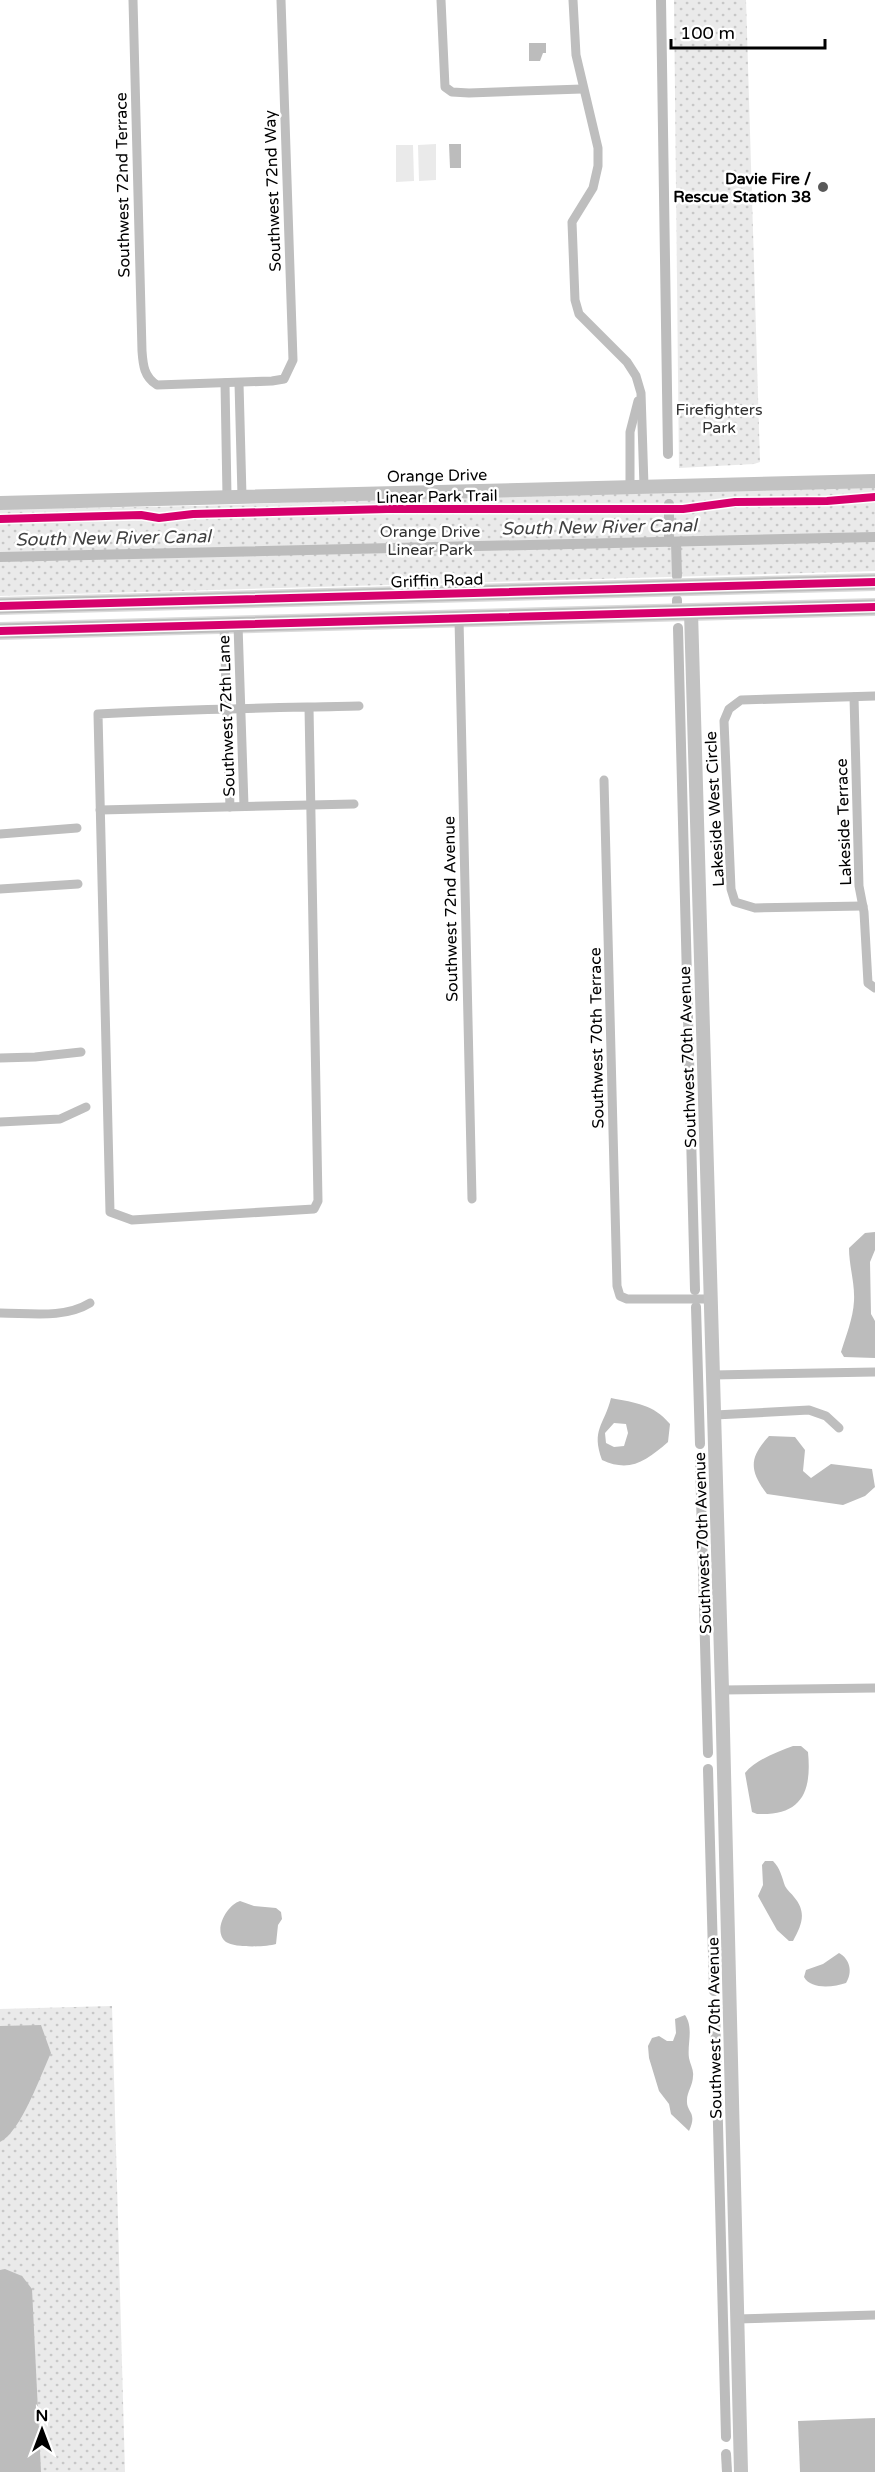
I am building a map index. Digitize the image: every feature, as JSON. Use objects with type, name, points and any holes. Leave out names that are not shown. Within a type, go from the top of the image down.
[{"type":"main road","name":"Griffin Road","points":[[0,606],[875,582]]},
{"type":"main road","points":[[691,612],[700,599],[734,586]]},
{"type":"main road","points":[[651,614],[671,601],[675,588]]},
{"type":"main road","points":[[0,631],[875,607]]},
{"type":"street","name":"Southwest 72nd Terrace","points":[[133,0],[144,369],[150,381],[157,385],[225,383]]},
{"type":"street","name":"Southwest 72nd Way","points":[[239,383],[284,378],[293,360],[281,0]]},
{"type":"street","points":[[441,0],[445,87],[453,92],[582,88]]},
{"type":"street","points":[[573,0],[576,55],[598,148],[598,166],[593,188],[572,222],[575,300],[579,314],[632,369],[640,393],[637,486]]},
{"type":"street","points":[[227,496],[225,383],[239,383],[242,496]]},
{"type":"street","points":[[637,486],[630,432],[640,393]]},
{"type":"street","name":"Orange Drive","points":[[0,503],[875,481]]},
{"type":"street","name":"Southwest 70th Avenue","points":[[691,612],[715,1414],[741,2472]]},
{"type":"street","name":"Southwest 72nd Avenue","points":[[459,619],[472,1199]]},
{"type":"street","name":"Southwest 72th Lane","points":[[231,625],[241,708],[244,806]]},
{"type":"street","name":"Southwest 72th Lane","points":[[230,807],[227,709],[231,625]]},
{"type":"street","points":[[854,697],[875,696]]},
{"type":"street","name":"Lakeside West Circle","points":[[854,697],[741,700],[729,709],[724,721],[731,889],[735,902],[755,908],[863,906]]},
{"type":"street","name":"Lakeside Terrace","points":[[854,697],[859,885],[871,985]]},
{"type":"street","points":[[309,707],[318,1201],[314,1209],[132,1220],[110,1212],[98,714],[241,708],[359,706]]},
{"type":"street","name":"Southwest 70th Terrace","points":[[604,780],[617,1286],[620,1296],[627,1299],[711,1299]]},
{"type":"street","points":[[100,810],[354,804]]},
{"type":"street","points":[[0,834],[77,828]]},
{"type":"street","points":[[0,889],[78,884]]},
{"type":"street","points":[[0,1058],[81,1052]]},
{"type":"street","points":[[0,1122],[60,1119],[86,1107]]},
{"type":"street","points":[[0,1312],[65,1313],[79,1310],[90,1303]]},
{"type":"street","points":[[713,1375],[875,1372]]},
{"type":"street","points":[[715,1414],[809,1410],[826,1416],[839,1428]]},
{"type":"street","points":[[722,1690],[875,1688]]},
{"type":"street","points":[[737,2319],[875,2315]]},
{"type":"green space","name":"Firefighters Park","points":[[674,0],[746,0],[760,462],[754,464],[679,468]]},
{"type":"green space","points":[[436,144],[436,180],[419,181],[418,145]]},
{"type":"green space","points":[[396,145],[413,145],[414,181],[396,182]]},
{"type":"green space","name":"Orange Drive Linear Park","points":[[875,486],[875,571],[0,596],[0,508],[181,506],[362,498]]},
{"type":"green space","points":[[112,2006],[125,2472],[0,2472],[0,2009]]},
{"type":"shaded area","points":[[529,43],[546,43],[546,53],[543,53],[540,61],[529,61]]},
{"type":"shaded area","points":[[449,144],[461,144],[461,168],[450,168]]},
{"type":"shaded area","points":[[875,1232],[875,1250],[870,1262],[871,1314],[875,1321],[875,1358],[844,1357],[841,1352],[851,1321],[854,1301],[849,1248],[865,1233]]},
{"type":"shaded area","points":[[611,1398],[636,1403],[657,1412],[670,1424],[668,1442],[637,1463],[621,1465],[602,1460],[598,1434]],"holes":[[[614,1423],[626,1424],[628,1433],[624,1446],[614,1447],[606,1443],[605,1433]]]},
{"type":"shaded area","points":[[769,1436],[795,1437],[805,1450],[803,1471],[811,1478],[831,1464],[872,1469],[875,1487],[865,1496],[843,1505],[767,1494],[757,1478],[754,1464],[758,1451]]},
{"type":"shaded area","points":[[793,1746],[801,1746],[808,1752],[808,1779],[800,1799],[794,1806],[784,1811],[772,1814],[752,1812],[745,1773],[760,1760]]},
{"type":"shaded area","points":[[765,1861],[773,1861],[785,1886],[801,1908],[801,1924],[793,1941],[789,1941],[777,1930],[758,1896],[763,1885],[762,1865]]},
{"type":"shaded area","points":[[240,1901],[254,1906],[276,1908],[281,1912],[282,1919],[278,1925],[276,1944],[251,1946],[226,1942],[220,1932],[223,1919],[230,1908]]},
{"type":"shaded area","points":[[839,1953],[846,1959],[849,1966],[846,1983],[835,1986],[817,1986],[807,1981],[804,1977],[806,1970],[823,1964]]},
{"type":"shaded area","points":[[685,2015],[690,2031],[689,2058],[693,2074],[687,2100],[692,2116],[689,2131],[671,2114],[669,2104],[659,2091],[649,2058],[648,2046],[652,2038],[659,2036],[667,2041],[673,2041],[676,2033],[675,2019]]},
{"type":"shaded area","points":[[41,2025],[51,2053],[23,2115],[8,2136],[0,2142],[0,2026]]},
{"type":"shaded area","points":[[5,2269],[22,2276],[32,2289],[41,2472],[0,2472],[0,2270]]},
{"type":"shaded area","points":[[875,2418],[875,2472],[800,2472],[798,2421]]},
{"type":"waterway","points":[[661,0],[668,454]]},
{"type":"waterway","points":[[669,504],[669,542]]},
{"type":"waterway","name":"South New River Canal","points":[[0,557],[875,537]]},
{"type":"waterway","points":[[676,542],[677,576]]},
{"type":"waterway","points":[[678,628],[695,1290]]},
{"type":"waterway","points":[[696,1307],[700,1444]]},
{"type":"waterway","points":[[700,1461],[708,1753]]},
{"type":"waterway","points":[[708,1769],[714,1991]]},
{"type":"waterway","points":[[715,2008],[726,2437]]},
{"type":"waterway","points":[[726,2454],[727,2472]]},
{"type":"cycle path","name":"Linear Park Trail","points":[[0,519],[141,515],[159,518],[193,514],[387,509],[683,509],[735,502],[827,501],[875,497]]},
{"type":"cycle path","points":[[0,606],[875,582]]},
{"type":"cycle path","points":[[0,631],[875,607]]},
{"type":"place","name":"Davie Fire / Rescue Station 38","points":[[823,187]]}]
